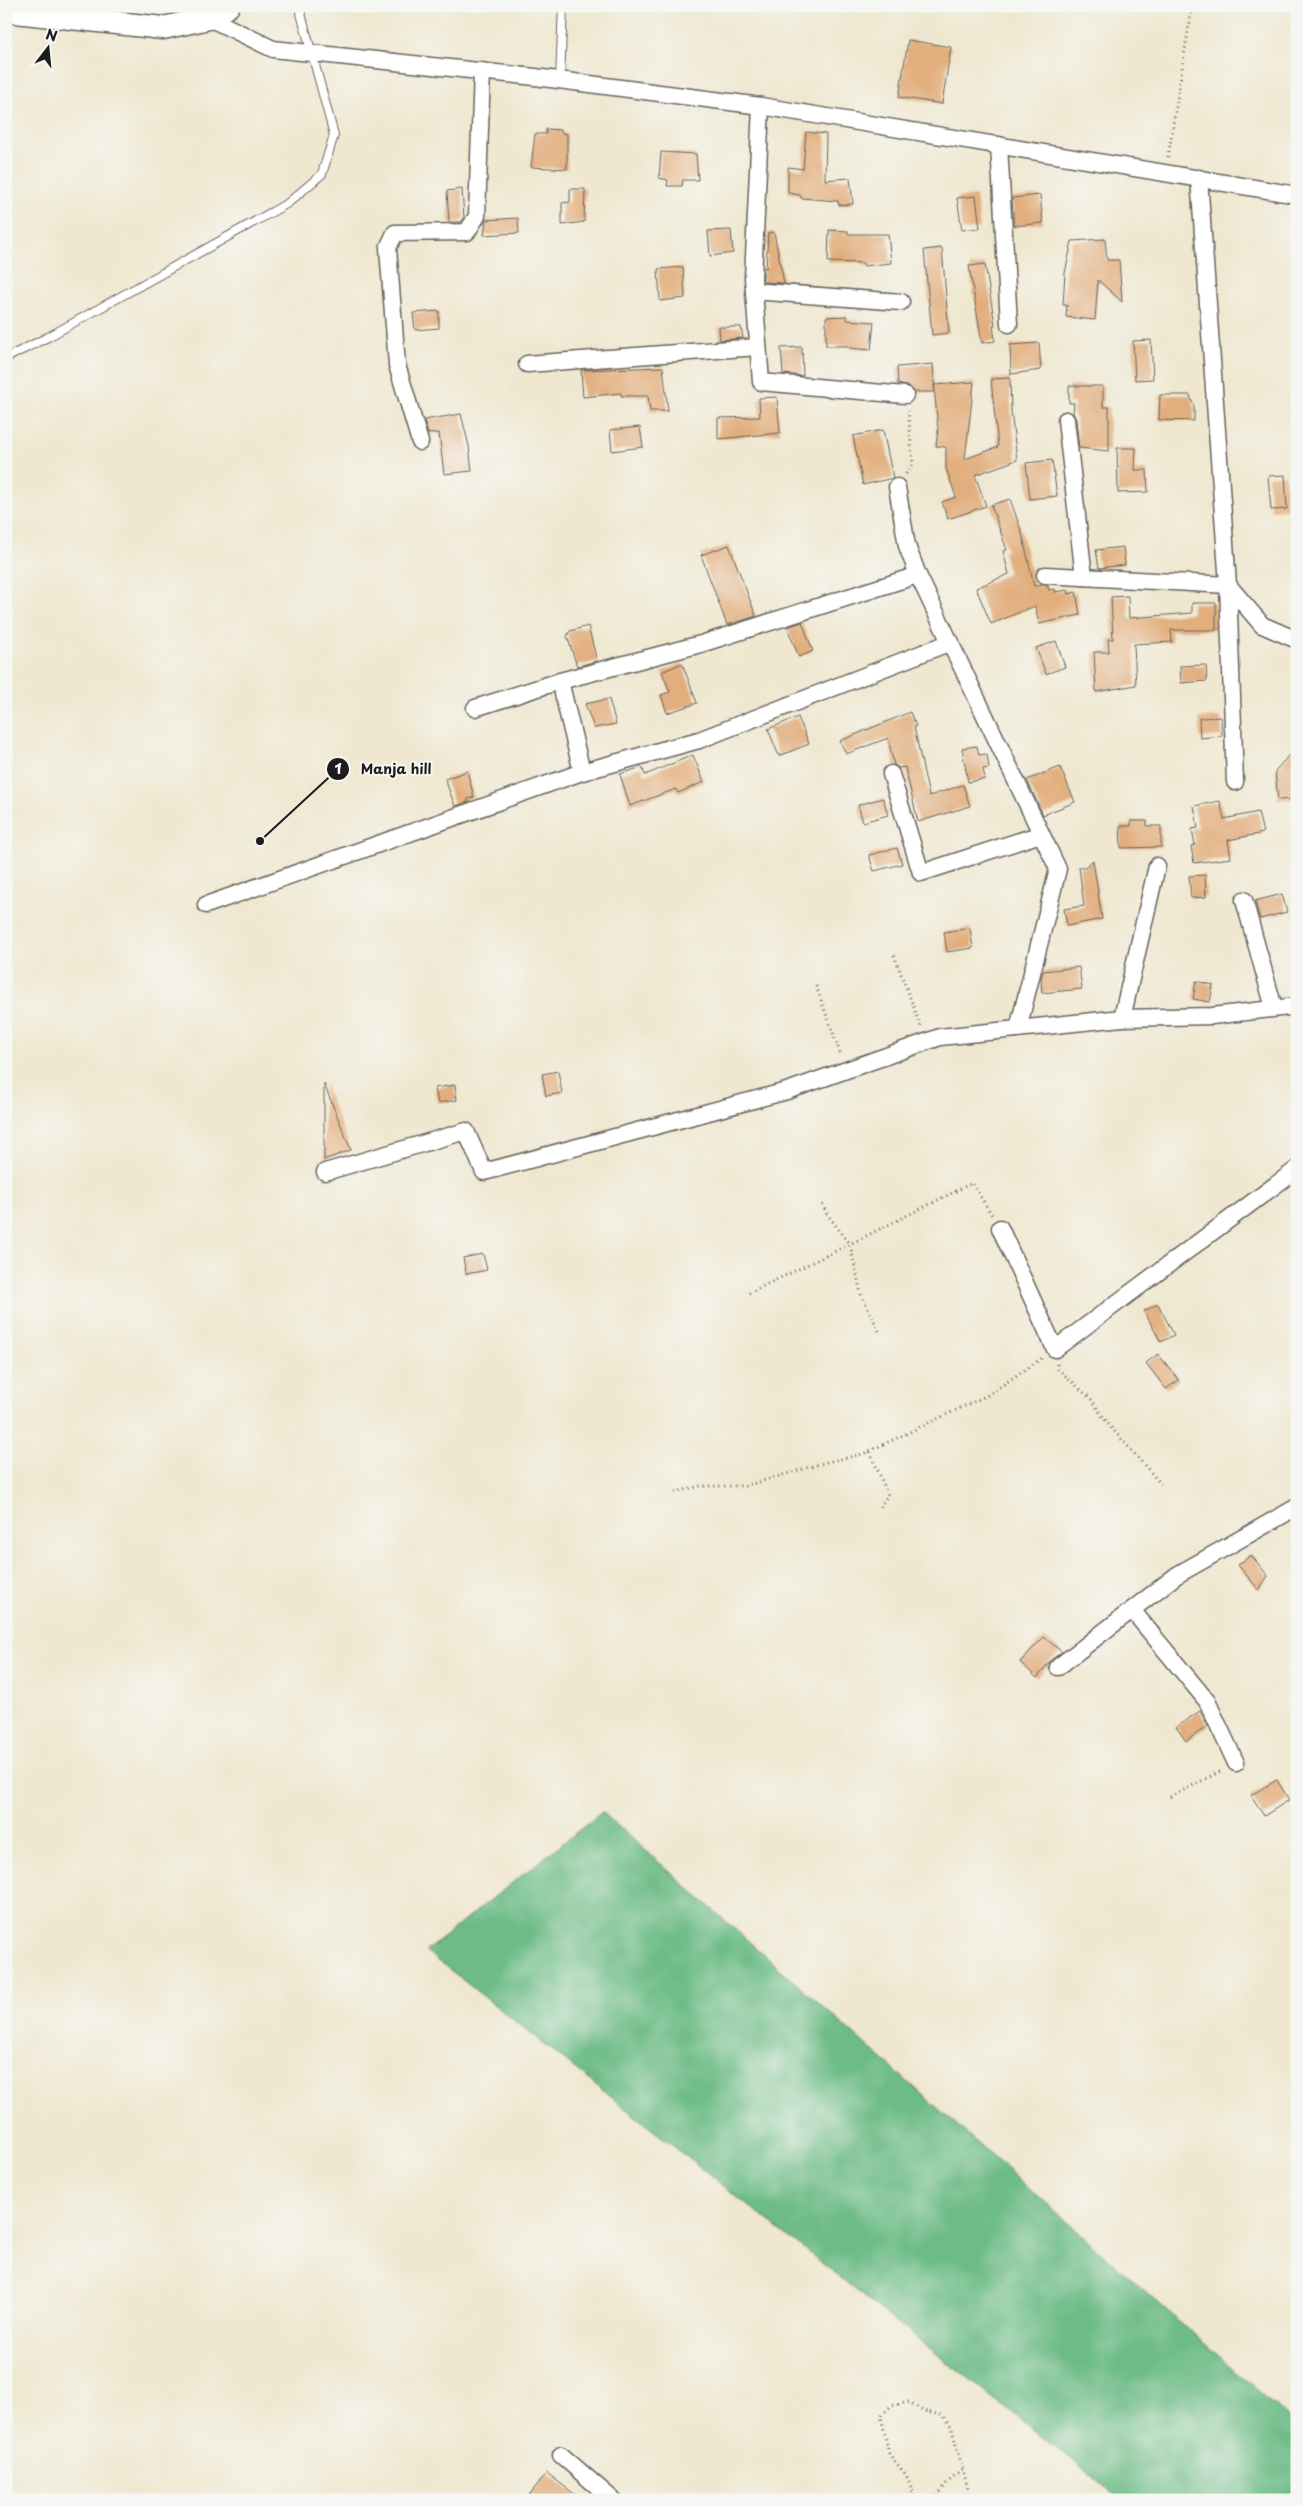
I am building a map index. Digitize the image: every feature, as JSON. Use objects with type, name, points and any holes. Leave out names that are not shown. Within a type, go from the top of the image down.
[{"type":"street","points":[[6,11],[163,28],[209,18],[228,6]]},
{"type":"street","points":[[209,18],[273,49],[560,80],[761,106],[1297,195]]},
{"type":"street","points":[[420,442],[397,364],[388,248],[395,233],[468,232],[477,216],[482,71]]},
{"type":"street","points":[[761,106],[754,291],[761,382],[905,395]]},
{"type":"street","points":[[999,145],[1009,324]]},
{"type":"street","points":[[1199,178],[1228,585],[1235,782]]},
{"type":"street","points":[[754,291],[901,302]]},
{"type":"street","points":[[527,364],[758,347]]},
{"type":"street","points":[[1066,420],[1084,577]]},
{"type":"street","points":[[897,488],[907,546],[918,575],[1058,869],[1018,1029]]},
{"type":"street","points":[[475,708],[560,681],[701,644],[918,575]]},
{"type":"street","points":[[1045,575],[1228,585],[1262,625],[1297,640]]},
{"type":"street","points":[[206,905],[582,772],[699,740],[951,642]]},
{"type":"street","points":[[560,681],[582,772]]},
{"type":"street","points":[[891,774],[921,873],[1041,834]]},
{"type":"street","points":[[1122,1018],[1157,866]]},
{"type":"street","points":[[1244,900],[1274,1008]]},
{"type":"street","points":[[325,1172],[466,1131],[484,1172],[787,1091],[940,1037],[1122,1018],[1212,1016],[1297,1006]]},
{"type":"street","points":[[1000,1228],[1055,1349],[1297,1169]]},
{"type":"street","points":[[1058,1667],[1177,1575],[1295,1512]]},
{"type":"street","points":[[1132,1610],[1207,1701],[1236,1763]]},
{"type":"street","points":[[561,2455],[613,2500]]},
{"type":"lane","points":[[6,358],[48,337],[288,203],[322,174],[334,136],[299,6]]},
{"type":"lane","points":[[560,80],[562,6]]},
{"type":"path","points":[[1165,172],[1192,6]]},
{"type":"path","points":[[897,488],[913,464],[912,437],[905,395]]},
{"type":"path","points":[[894,955],[927,1042]]},
{"type":"path","points":[[816,986],[846,1070]]},
{"type":"path","points":[[749,1293],[972,1183],[1000,1228]]},
{"type":"path","points":[[821,1201],[827,1214],[850,1244],[861,1294],[879,1331]]},
{"type":"path","points":[[675,1492],[700,1486],[745,1486],[870,1452],[988,1395],[1055,1349],[1057,1368],[1091,1399],[1108,1424],[1160,1484]]},
{"type":"path","points":[[870,1452],[888,1495],[879,1508]]},
{"type":"path","points":[[1170,1797],[1236,1763]]},
{"type":"path","points":[[915,2496],[906,2475],[889,2454],[881,2416],[890,2406],[909,2402],[926,2412],[942,2416],[951,2426],[971,2500]]},
{"type":"path","points":[[934,2500],[946,2484],[963,2469]]},
{"type":"green space","points":[[602,1812],[1297,2425],[1297,2500],[1122,2500],[426,1951]]},
{"type":"building","points":[[908,40],[951,47],[942,104],[899,97]]},
{"type":"building","points":[[546,129],[561,130],[562,133],[567,134],[567,169],[531,167],[535,134],[546,134]]},
{"type":"building","points":[[806,132],[826,134],[825,180],[850,178],[853,204],[839,205],[838,201],[801,198],[800,195],[788,193],[788,167],[803,169]]},
{"type":"building","points":[[661,152],[696,154],[698,180],[683,180],[682,186],[667,186],[668,180],[659,178]]},
{"type":"building","points":[[462,189],[464,218],[461,222],[449,222],[447,191]]},
{"type":"building","points":[[570,189],[585,189],[584,222],[562,225],[562,203],[570,202]]},
{"type":"building","points":[[1040,195],[1043,223],[1014,226],[1012,198]]},
{"type":"building","points":[[976,196],[980,228],[962,230],[957,198]]},
{"type":"building","points":[[518,218],[519,233],[484,235],[486,220]]},
{"type":"building","points":[[731,230],[733,253],[710,256],[708,231]]},
{"type":"building","points":[[829,230],[848,231],[848,234],[888,234],[891,263],[863,266],[863,263],[828,262]]},
{"type":"building","points":[[774,232],[784,283],[763,282],[763,268],[766,268],[768,233]]},
{"type":"building","points":[[1105,239],[1107,260],[1119,260],[1122,302],[1098,280],[1095,320],[1066,317],[1067,305],[1063,305],[1065,273],[1072,241]]},
{"type":"building","points":[[942,248],[949,333],[932,335],[924,250]]},
{"type":"building","points":[[985,264],[995,325],[993,325],[995,341],[982,343],[969,266]]},
{"type":"building","points":[[683,267],[685,298],[660,301],[658,269]]},
{"type":"building","points":[[439,311],[439,328],[415,330],[413,313]]},
{"type":"building","points":[[847,316],[847,320],[874,322],[871,350],[850,348],[850,346],[826,346],[826,317]]},
{"type":"building","points":[[719,327],[741,327],[743,338],[720,340]]},
{"type":"building","points":[[1151,340],[1153,379],[1135,380],[1133,341]]},
{"type":"building","points":[[1039,343],[1041,370],[1011,374],[1010,345]]},
{"type":"building","points":[[802,347],[803,376],[783,374],[781,348]]},
{"type":"building","points":[[933,364],[935,392],[914,392],[910,387],[898,384],[897,367]]},
{"type":"building","points":[[663,367],[668,411],[650,411],[648,396],[621,396],[621,393],[583,397],[581,370]]},
{"type":"building","points":[[1010,378],[1011,411],[1017,460],[975,475],[986,506],[948,519],[942,502],[956,497],[946,468],[946,447],[936,446],[938,429],[934,385],[974,382],[965,459],[998,447],[991,379]]},
{"type":"building","points":[[1069,386],[1103,386],[1103,407],[1109,407],[1109,451],[1079,448],[1076,419],[1073,413],[1074,403],[1069,403]]},
{"type":"building","points":[[1160,395],[1190,395],[1194,407],[1194,421],[1159,420]]},
{"type":"building","points":[[777,397],[780,433],[718,439],[718,418],[760,417],[759,398]]},
{"type":"building","points":[[461,414],[469,446],[472,471],[444,474],[439,433],[428,434],[424,420]]},
{"type":"building","points":[[640,427],[643,447],[612,451],[610,430]]},
{"type":"building","points":[[883,430],[893,478],[863,485],[853,436]]},
{"type":"building","points":[[1117,448],[1136,448],[1135,470],[1147,470],[1148,492],[1118,493]]},
{"type":"building","points":[[1052,460],[1057,496],[1030,499],[1026,463]]},
{"type":"building","points":[[1285,475],[1287,509],[1271,510],[1268,476]]},
{"type":"building","points":[[1010,499],[1022,533],[1034,586],[1047,585],[1049,590],[1055,589],[1055,592],[1068,590],[1069,594],[1076,592],[1080,615],[1039,624],[1035,606],[991,624],[976,588],[1009,574],[1003,551],[1007,550],[991,505]]},
{"type":"building","points":[[729,545],[756,616],[727,625],[701,555]]},
{"type":"building","points":[[1123,547],[1125,565],[1099,568],[1096,550]]},
{"type":"building","points":[[1128,596],[1129,618],[1192,613],[1192,603],[1216,603],[1216,630],[1171,630],[1172,642],[1134,644],[1136,685],[1096,692],[1094,652],[1109,652],[1108,639],[1113,639],[1111,597]]},
{"type":"building","points":[[802,622],[813,651],[799,657],[787,627]]},
{"type":"building","points":[[588,626],[597,661],[577,666],[567,636],[570,631]]},
{"type":"building","points":[[1056,641],[1065,667],[1046,674],[1036,648]]},
{"type":"building","points":[[682,663],[697,703],[667,713],[661,695],[670,692],[662,672]]},
{"type":"building","points":[[1206,665],[1207,681],[1181,683],[1180,666]]},
{"type":"building","points":[[609,699],[616,724],[594,728],[585,704]]},
{"type":"building","points":[[910,712],[916,726],[914,727],[929,796],[963,785],[970,806],[918,822],[905,767],[899,768],[894,765],[888,738],[846,754],[840,741]]},
{"type":"building","points":[[798,717],[809,744],[779,756],[768,729]]},
{"type":"building","points":[[1221,717],[1222,736],[1200,738],[1199,718]]},
{"type":"building","points":[[977,746],[979,755],[987,754],[989,768],[983,769],[985,779],[968,782],[962,748]]},
{"type":"building","points":[[1297,746],[1297,799],[1278,800],[1275,771]]},
{"type":"building","points":[[693,755],[704,782],[678,793],[676,789],[630,806],[620,774],[642,767],[645,775]]},
{"type":"building","points":[[1060,767],[1075,802],[1043,815],[1027,780]]},
{"type":"building","points":[[467,771],[474,797],[468,799],[468,802],[455,806],[445,779]]},
{"type":"building","points":[[883,798],[888,815],[863,822],[858,805]]},
{"type":"building","points":[[1220,801],[1224,819],[1258,812],[1263,833],[1228,840],[1231,858],[1194,863],[1191,846],[1195,845],[1192,829],[1198,828],[1194,806]]},
{"type":"building","points":[[1131,821],[1147,821],[1147,826],[1161,826],[1161,847],[1121,848],[1120,826],[1131,826]]},
{"type":"building","points":[[897,848],[902,864],[874,871],[869,855]]},
{"type":"building","points":[[1093,860],[1102,919],[1067,926],[1064,909],[1084,906],[1079,867],[1085,867]]},
{"type":"building","points":[[1205,875],[1206,897],[1191,898],[1189,876]]},
{"type":"building","points":[[1282,894],[1287,912],[1260,919],[1255,901]]},
{"type":"building","points":[[970,928],[973,948],[947,952],[944,932]]},
{"type":"building","points":[[1079,967],[1082,989],[1042,993],[1041,980],[1043,971]]},
{"type":"building","points":[[1196,981],[1213,985],[1210,1002],[1193,999]]},
{"type":"building","points":[[558,1071],[562,1093],[546,1096],[542,1074]]},
{"type":"building","points":[[324,1084],[351,1150],[324,1160]]},
{"type":"building","points":[[455,1085],[457,1100],[438,1103],[435,1088]]},
{"type":"building","points":[[483,1254],[487,1270],[466,1274],[463,1258]]},
{"type":"building","points":[[1158,1304],[1174,1335],[1161,1342],[1144,1311]]},
{"type":"building","points":[[1158,1354],[1179,1380],[1166,1389],[1146,1363]]},
{"type":"building","points":[[1251,1555],[1268,1576],[1259,1590],[1238,1565]]},
{"type":"building","points":[[1044,1637],[1062,1652],[1052,1659],[1037,1678],[1020,1662]]},
{"type":"building","points":[[1200,1711],[1208,1726],[1186,1741],[1176,1727]]},
{"type":"building","points":[[1277,1780],[1289,1800],[1264,1816],[1251,1795]]},
{"type":"building","points":[[547,2473],[582,2500],[525,2500]]},
{"type":"place","name":"Manja hill","points":[[260,841]]}]
